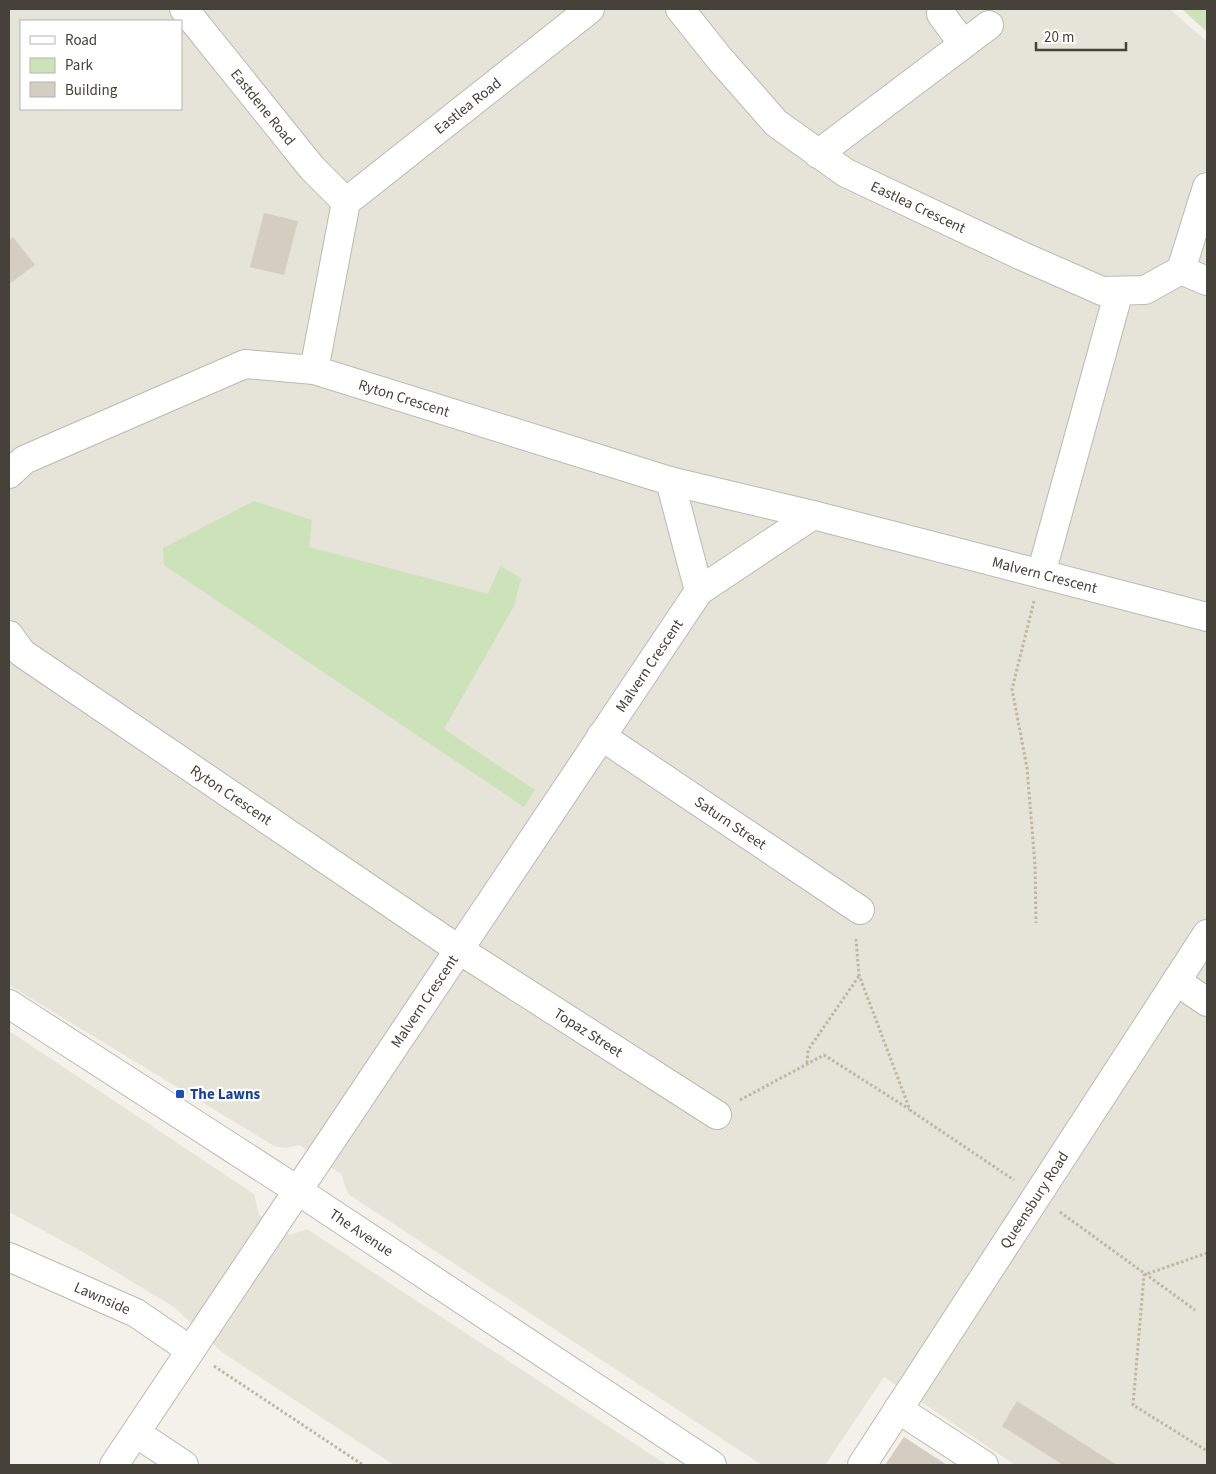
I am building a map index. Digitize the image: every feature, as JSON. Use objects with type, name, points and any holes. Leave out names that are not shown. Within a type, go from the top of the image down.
[{"type":"street","name":"Eastdene Road","points":[[184,9],[312,168],[346,202]]},
{"type":"street","name":"Eastlea Road","points":[[346,202],[590,9]]},
{"type":"street","name":"Eastlea Crescent","points":[[680,9],[719,58],[776,123],[846,173],[1022,256],[1102,291],[1145,290],[1181,270]]},
{"type":"street","points":[[941,14],[963,44]]},
{"type":"street","points":[[818,154],[989,25]]},
{"type":"street","points":[[1207,187],[1181,270],[1207,281]]},
{"type":"street","points":[[314,370],[346,202]]},
{"type":"street","points":[[1041,574],[1119,291]]},
{"type":"street","name":"Ryton Crescent","points":[[9,474],[24,460],[245,364],[314,370],[670,482],[813,515]]},
{"type":"street","points":[[670,482],[699,591]]},
{"type":"street","name":"Malvern Crescent","points":[[114,1465],[699,591],[813,515],[1207,617]]},
{"type":"street","name":"Ryton Crescent","points":[[9,635],[22,653],[458,949]]},
{"type":"street","name":"Saturn Street","points":[[601,736],[856,907]]},
{"type":"street","name":"Queensbury Road","points":[[862,1465],[1207,934]]},
{"type":"street","name":"Topaz Street","points":[[458,949],[715,1114]]},
{"type":"street","points":[[1176,982],[1207,1002]]},
{"type":"street","name":"The Avenue","points":[[9,1004],[297,1190],[712,1465]]},
{"type":"street","name":"Lawnside","points":[[9,1257],[136,1314],[190,1350]]},
{"type":"street","points":[[898,1409],[984,1465]]},
{"type":"street","points":[[136,1433],[184,1465]]},
{"type":"path","points":[[1036,923],[1035,865],[1027,768],[1012,689],[1041,574]]},
{"type":"path","points":[[856,907],[860,976],[910,1110]]},
{"type":"path","points":[[807,1064],[808,1050],[860,976]]},
{"type":"path","points":[[715,1114],[824,1055],[1038,1196],[1144,1275],[1195,1310]]},
{"type":"path","points":[[1144,1275],[1207,1253]]},
{"type":"path","points":[[1144,1275],[1133,1405],[1207,1451]]},
{"type":"path","points":[[190,1350],[363,1465]]},
{"type":"shaded area","points":[[9,9],[1170,9],[1207,42],[1207,1465],[1015,1465],[884,1377],[825,1465],[762,1465],[348,1194],[341,1174],[299,1145],[286,1148],[274,1146],[9,985]]},
{"type":"shaded area","points":[[9,1031],[254,1194],[259,1215],[290,1235],[307,1229],[667,1465],[394,1465],[223,1353],[174,1307],[83,1252],[9,1212]]},
{"type":"green space","points":[[1182,9],[1207,9],[1207,32]]},
{"type":"green space","points":[[254,501],[312,520],[309,547],[488,594],[500,566],[521,578],[514,606],[444,729],[535,790],[524,807],[164,565],[163,548]]},
{"type":"building","points":[[264,213],[298,221],[284,275],[250,267]]},
{"type":"building","points":[[13,237],[35,265],[9,284],[9,241]]},
{"type":"building","points":[[1017,1401],[1117,1465],[1063,1465],[1002,1426]]},
{"type":"building","points":[[904,1437],[947,1465],[885,1465]]},
{"type":"place","name":"The Lawns","points":[[180,1094]]}]
